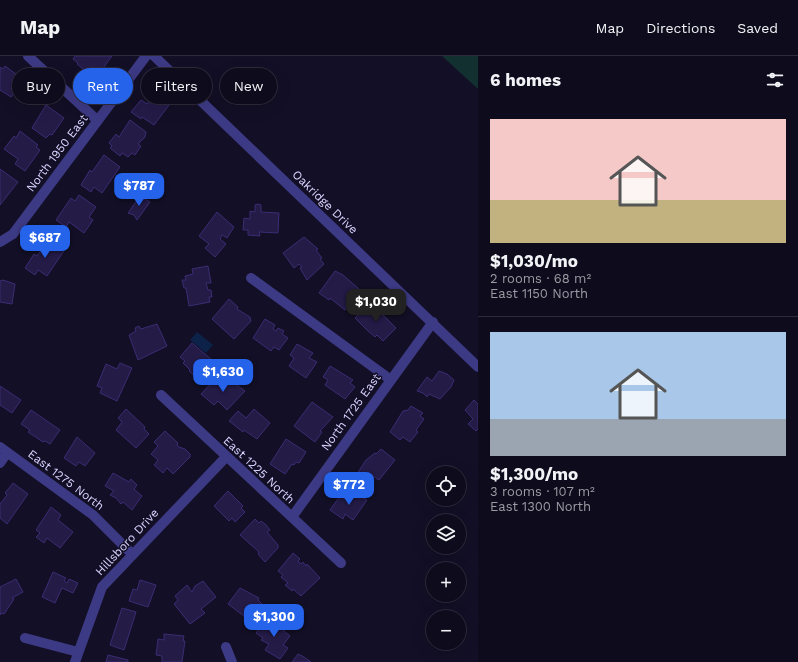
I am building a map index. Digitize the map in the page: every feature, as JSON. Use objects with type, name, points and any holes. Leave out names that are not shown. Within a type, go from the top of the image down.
[{"type":"street","points":[[28,56],[98,120]]},
{"type":"street","name":"North 1950 East","points":[[0,242],[13,234],[146,56]]},
{"type":"street","name":"Oakridge Drive","points":[[154,56],[433,322],[478,367]]},
{"type":"street","points":[[251,278],[391,380]]},
{"type":"street","name":"North 1725 East","points":[[292,517],[433,322]]},
{"type":"street","name":"East 1225 North","points":[[161,395],[341,563]]},
{"type":"street","points":[[0,463],[4,450]]},
{"type":"street","name":"East 1275 North","points":[[4,450],[93,515],[132,554]]},
{"type":"street","name":"Hillsboro Drive","points":[[77,657],[102,587],[226,457]]},
{"type":"street","points":[[25,638],[77,657]]},
{"type":"street","points":[[226,646],[232,662]]},
{"type":"green space","points":[[442,56],[478,56],[478,89]]},
{"type":"water","points":[[197,332],[213,345],[206,353],[190,340]]},
{"type":"building","points":[[75,56],[112,56],[103,68],[82,68],[73,59]]},
{"type":"building","points":[[5,66],[12,71],[11,97],[0,90],[0,67],[3,69]]},
{"type":"building","points":[[141,100],[141,104],[169,105],[154,125],[131,112]]},
{"type":"building","points":[[46,105],[64,118],[52,135],[50,134],[46,138],[32,128]]},
{"type":"building","points":[[130,120],[146,132],[145,137],[138,144],[141,146],[135,155],[132,153],[128,157],[122,153],[120,156],[110,148],[112,146],[109,143],[116,134],[119,137]]},
{"type":"building","points":[[20,131],[38,145],[36,147],[40,150],[25,171],[15,164],[18,159],[4,149],[14,136],[16,138]]},
{"type":"building","points":[[104,155],[120,167],[102,193],[94,187],[91,192],[81,185],[90,170],[92,172]]},
{"type":"building","points":[[0,169],[18,182],[0,205]]},
{"type":"building","points":[[79,195],[96,207],[89,217],[93,220],[84,233],[69,222],[66,227],[56,220],[71,198],[75,201]]},
{"type":"building","points":[[140,196],[150,202],[137,220],[134,215],[128,213]]},
{"type":"building","points":[[255,205],[261,205],[261,212],[279,213],[278,233],[259,232],[260,236],[248,235],[248,230],[243,230],[244,218],[250,219],[250,211],[255,212]]},
{"type":"building","points":[[217,212],[234,227],[227,238],[222,235],[220,239],[226,244],[215,257],[205,248],[209,244],[199,236]]},
{"type":"building","points":[[304,237],[318,249],[316,250],[322,258],[320,259],[324,264],[307,280],[300,268],[302,267],[299,264],[294,268],[283,253]]},
{"type":"building","points":[[48,240],[64,251],[47,276],[38,270],[35,275],[25,268],[34,254],[37,256]]},
{"type":"building","points":[[208,266],[211,283],[206,283],[208,290],[211,290],[212,297],[209,297],[210,302],[189,306],[186,288],[184,288],[182,280],[186,280],[185,276],[193,274],[192,269]]},
{"type":"building","points":[[335,271],[343,275],[359,289],[345,310],[330,298],[329,300],[319,293]]},
{"type":"building","points":[[3,280],[15,284],[12,304],[0,302],[0,281]]},
{"type":"building","points":[[229,299],[238,307],[237,309],[250,317],[251,321],[234,339],[212,319]]},
{"type":"building","points":[[374,306],[396,328],[383,341],[377,335],[375,337],[355,318],[364,309],[368,312]]},
{"type":"building","points":[[265,319],[275,325],[273,329],[276,331],[278,328],[284,331],[282,334],[288,338],[279,350],[274,347],[271,351],[253,338]]},
{"type":"building","points":[[157,324],[167,346],[138,360],[129,335],[136,331],[135,328],[139,326],[141,329]]},
{"type":"building","points":[[192,343],[212,360],[204,368],[209,373],[201,382],[189,371],[190,370],[183,363],[185,361],[180,357]]},
{"type":"building","points":[[297,344],[313,353],[309,358],[317,362],[306,378],[289,366],[294,358],[290,355]]},
{"type":"building","points":[[120,363],[132,368],[117,401],[100,393],[102,388],[97,386],[106,364],[117,369]]},
{"type":"building","points":[[330,366],[353,380],[350,383],[355,387],[345,399],[325,385],[328,380],[323,377]]},
{"type":"building","points":[[439,371],[447,374],[454,380],[451,387],[440,399],[429,394],[427,397],[423,393],[417,391],[427,377],[432,381]]},
{"type":"building","points":[[227,378],[245,391],[227,410],[218,401],[214,405],[201,394],[215,379],[220,384]]},
{"type":"building","points":[[0,386],[21,400],[12,413],[0,405]]},
{"type":"building","points":[[474,400],[478,404],[478,429],[476,431],[468,424],[473,419],[465,410]]},
{"type":"building","points":[[312,402],[333,417],[320,431],[322,432],[315,442],[294,426]]},
{"type":"building","points":[[411,406],[423,413],[420,416],[424,419],[416,430],[418,432],[410,442],[403,437],[400,440],[390,432],[403,411],[408,410]]},
{"type":"building","points":[[126,409],[145,427],[144,429],[149,434],[136,448],[116,430],[122,422],[118,418]]},
{"type":"building","points":[[254,409],[270,423],[257,439],[244,430],[243,432],[229,421],[238,411],[246,418]]},
{"type":"building","points":[[31,410],[60,430],[50,444],[45,441],[43,442],[28,432],[30,430],[21,424]]},
{"type":"building","points":[[165,431],[178,443],[177,445],[179,447],[185,449],[190,454],[190,457],[173,474],[167,468],[163,473],[154,465],[158,460],[151,454],[158,446],[154,442]]},
{"type":"building","points":[[77,437],[95,453],[85,466],[79,462],[76,466],[64,458]]},
{"type":"building","points":[[286,439],[306,452],[299,463],[296,462],[294,465],[292,464],[285,474],[270,464]]},
{"type":"building","points":[[381,449],[395,460],[379,480],[371,475],[367,481],[357,474],[366,460]]},
{"type":"building","points":[[113,473],[129,482],[131,479],[137,485],[134,489],[142,496],[132,510],[123,502],[121,504],[116,498],[110,495],[114,491],[105,486]]},
{"type":"building","points":[[13,483],[28,494],[7,524],[0,518],[0,504],[7,495],[5,493]]},
{"type":"building","points":[[228,491],[243,506],[241,508],[245,512],[235,522],[232,518],[229,521],[214,506]]},
{"type":"building","points":[[351,491],[367,500],[353,520],[345,514],[343,519],[330,510],[340,496],[345,499]]},
{"type":"building","points":[[51,507],[61,515],[58,520],[73,532],[60,548],[47,538],[44,543],[36,537],[40,533],[36,530]]},
{"type":"building","points":[[255,519],[259,523],[261,521],[265,524],[270,530],[267,532],[278,545],[278,548],[265,562],[258,554],[259,552],[240,535]]},
{"type":"building","points":[[293,553],[300,559],[298,561],[301,564],[303,562],[306,566],[307,564],[320,578],[301,596],[293,589],[292,591],[285,585],[288,583],[281,577],[283,575],[278,571]]},
{"type":"building","points":[[53,572],[66,578],[64,581],[67,583],[69,579],[78,583],[73,593],[62,588],[55,603],[42,597]]},
{"type":"building","points":[[16,579],[23,592],[12,598],[14,599],[4,614],[2,613],[0,615],[0,587]]},
{"type":"building","points":[[140,580],[156,585],[148,607],[129,601],[133,589],[137,590]]},
{"type":"building","points":[[203,581],[216,597],[201,609],[205,613],[190,624],[174,604],[178,600],[175,596],[187,585],[192,592],[195,586]]},
{"type":"building","points":[[240,588],[259,598],[258,600],[265,607],[253,623],[228,604]]},
{"type":"building","points":[[122,608],[136,612],[124,650],[110,645]]},
{"type":"building","points":[[266,619],[272,622],[273,620],[284,628],[283,630],[290,636],[283,645],[288,648],[280,659],[265,650],[269,644],[261,640],[263,638],[256,633]]},
{"type":"building","points":[[164,634],[184,636],[183,641],[185,641],[182,662],[162,662],[162,656],[156,655],[158,639],[164,640]]},
{"type":"building","points":[[298,654],[304,657],[311,662],[292,662]]},
{"type":"building","points":[[108,655],[128,660],[128,662],[106,662]]}]
